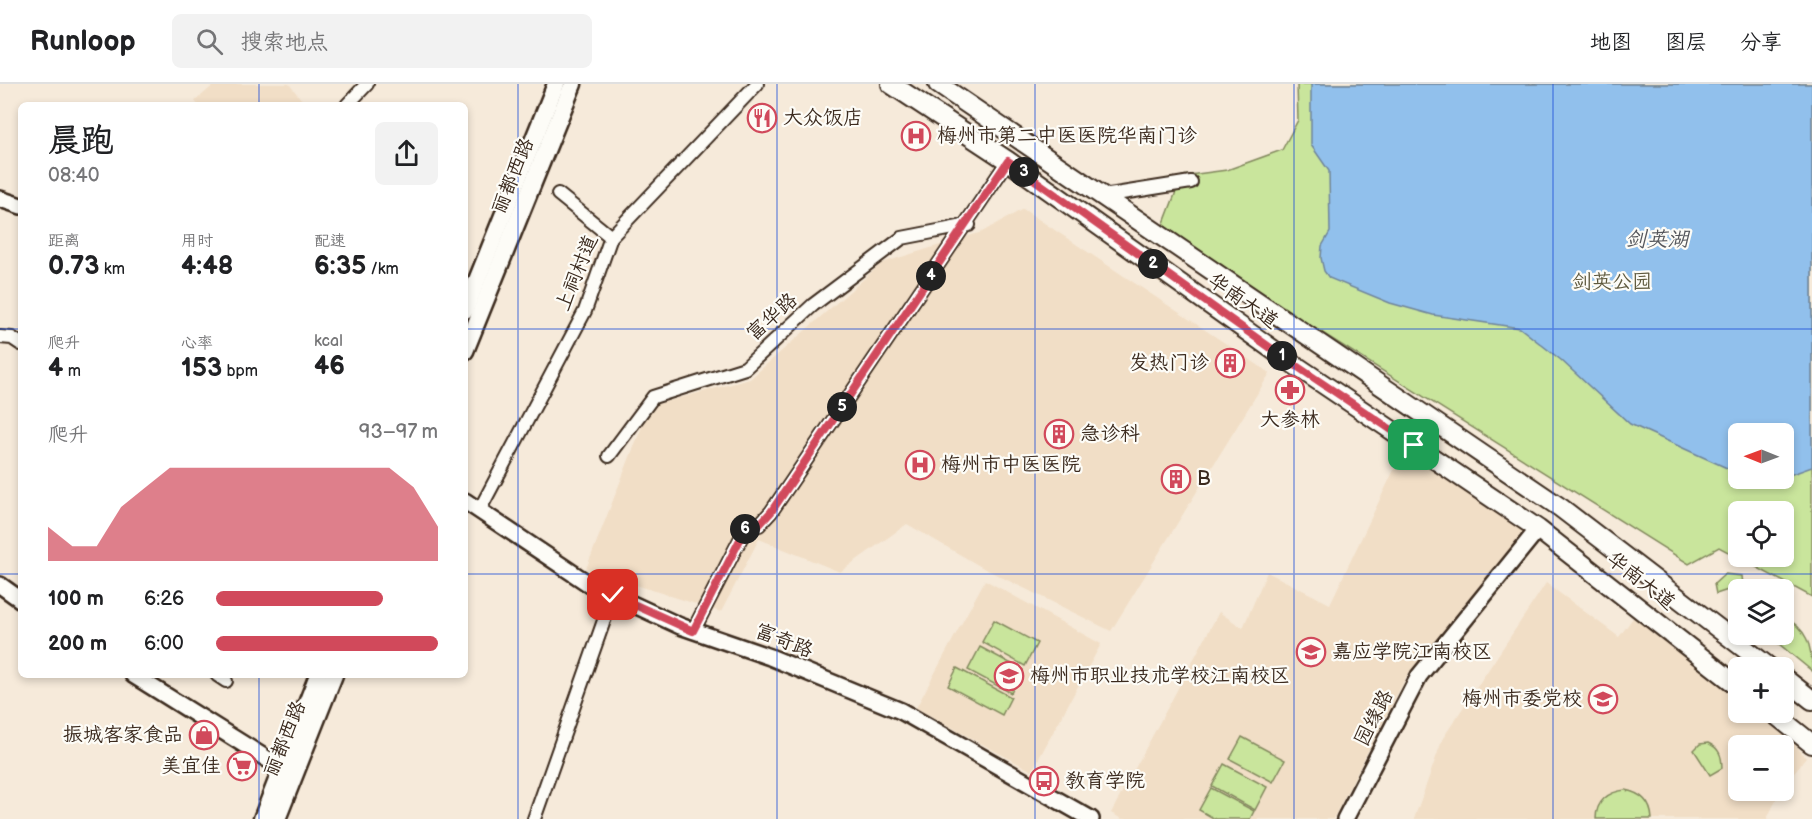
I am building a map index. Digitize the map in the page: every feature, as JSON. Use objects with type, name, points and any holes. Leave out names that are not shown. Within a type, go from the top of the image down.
[{"type":"main road","name":"丽都西路","points":[[468,303],[556,84]]},
{"type":"main road","name":"丽都西路","points":[[468,344],[573,84]]},
{"type":"main road","name":"华南大道","points":[[891,84],[1008,161],[1289,361],[1538,529],[1728,679]]},
{"type":"main road","name":"华南大道","points":[[940,85],[1561,508],[1756,657]]},
{"type":"main road","points":[[1066,202],[1079,179]]},
{"type":"main road","name":"丽都西路","points":[[277,819],[287,772],[317,678]]},
{"type":"main road","name":"丽都西路","points":[[262,819],[333,678]]},
{"type":"main road","points":[[1794,686],[1812,700]]},
{"type":"main road","points":[[1786,723],[1812,744]]},
{"type":"street","points":[[350,102],[367,84]]},
{"type":"street","name":"上祠村道","points":[[479,511],[585,311],[611,237],[757,84]]},
{"type":"street","points":[[693,631],[746,528],[759,525],[771,512],[1008,161]]},
{"type":"street","points":[[1103,196],[1191,182]]},
{"type":"street","points":[[558,194],[611,237]]},
{"type":"street","points":[[0,199],[18,205]]},
{"type":"street","name":"富华路","points":[[609,456],[653,397],[745,368],[813,305],[902,238],[976,224]]},
{"type":"street","points":[[0,337],[12,338],[18,342]]},
{"type":"street","name":"富奇路","points":[[468,503],[589,584],[693,631],[770,657],[901,711],[1091,819]]},
{"type":"street","name":"园缘路","points":[[1345,819],[1419,676],[1538,529]]},
{"type":"street","points":[[0,585],[18,598]]},
{"type":"street","points":[[534,819],[613,595]]},
{"type":"street","points":[[138,678],[287,772]]},
{"type":"shaded area","points":[[215,84],[289,84],[304,102],[196,102]]},
{"type":"shaded area","name":"梅州市中医医院","points":[[1023,209],[1270,373],[1111,631],[985,569],[907,524],[840,572],[759,539],[721,612],[586,569],[650,406],[750,379],[882,263],[982,232]]},
{"type":"shaded area","name":"嘉应学院江南校区","points":[[1403,451],[1527,528],[1406,677],[1333,819],[1122,819],[1111,813],[1219,612],[1243,628],[1267,572],[1330,604]]},
{"type":"shaded area","name":"梅州市职业技术学校江南校区","points":[[985,580],[1101,644],[1032,771],[916,708]]},
{"type":"shaded area","name":"梅州市委党校","points":[[1546,583],[1619,637],[1633,618],[1728,680],[1728,723],[1778,723],[1788,735],[1728,735],[1728,801],[1775,801],[1767,819],[1414,819],[1443,738]]},
{"type":"shaded area","name":"梅州市委党校","points":[[1794,743],[1806,758],[1794,772]]},
{"type":"green space","name":"剑英湖","points":[[1297,84],[1812,84],[1812,597],[1794,587],[1794,579],[1779,579],[1756,567],[1794,567],[1794,501],[1728,501],[1728,552],[1719,547],[1689,564],[1161,231],[1182,176],[1227,170],[1282,150],[1298,120]]},
{"type":"green space","points":[[1725,574],[1742,576],[1742,579],[1728,579],[1728,590],[1716,594],[1714,584]]},
{"type":"green space","points":[[994,620],[1037,643],[1025,666],[982,642]]},
{"type":"green space","points":[[1794,624],[1807,639],[1812,671],[1780,645],[1794,645]]},
{"type":"green space","points":[[980,647],[1023,670],[1011,693],[968,670]]},
{"type":"green space","points":[[957,668],[1011,697],[1002,715],[948,686]]},
{"type":"green space","points":[[1242,737],[1285,760],[1273,782],[1230,759]]},
{"type":"green space","points":[[1708,743],[1715,747],[1722,763],[1722,768],[1710,775],[1694,750],[1700,744]]},
{"type":"green space","points":[[1224,764],[1267,787],[1255,810],[1212,786]]},
{"type":"green space","points":[[1211,788],[1254,811],[1250,819],[1215,819],[1199,810]]},
{"type":"green space","points":[[1625,790],[1636,793],[1644,799],[1650,808],[1652,819],[1596,819],[1598,807],[1604,798]]},
{"type":"water","name":"剑英湖","points":[[1311,84],[1812,84],[1812,467],[1794,473],[1794,423],[1728,423],[1728,468],[1630,424],[1561,360],[1520,328],[1433,315],[1390,303],[1329,278],[1324,271],[1321,258],[1322,246],[1330,232],[1329,171],[1311,145]]},
{"type":"place","name":"大众饭店","points":[[762,118]]},
{"type":"place","name":"梅州市第二中医医院华南门诊","points":[[916,136]]},
{"type":"place","name":"发热门诊","points":[[1230,363]]},
{"type":"place","name":"大参林","points":[[1290,390]]},
{"type":"place","name":"急诊科","points":[[1059,434]]},
{"type":"place","name":"梅州市中医医院","points":[[920,465]]},
{"type":"place","name":"B","points":[[1176,479]]},
{"type":"place","name":"嘉应学院江南校区","points":[[1311,652]]},
{"type":"place","name":"梅州市职业技术学校江南校区","points":[[1009,676]]},
{"type":"place","name":"梅州市委党校","points":[[1603,699]]},
{"type":"place","name":"振城客家食品","points":[[204,735]]},
{"type":"place","name":"美宜佳","points":[[242,766]]},
{"type":"place","name":"教育学院","points":[[1044,781]]},
{"type":"route","points":[[613,595],[693,631],[746,528],[759,525],[771,512],[1008,161],[1289,361],[1414,445]]},
{"type":"park label","name":"剑英公园","points":[[1612,282]]}]
